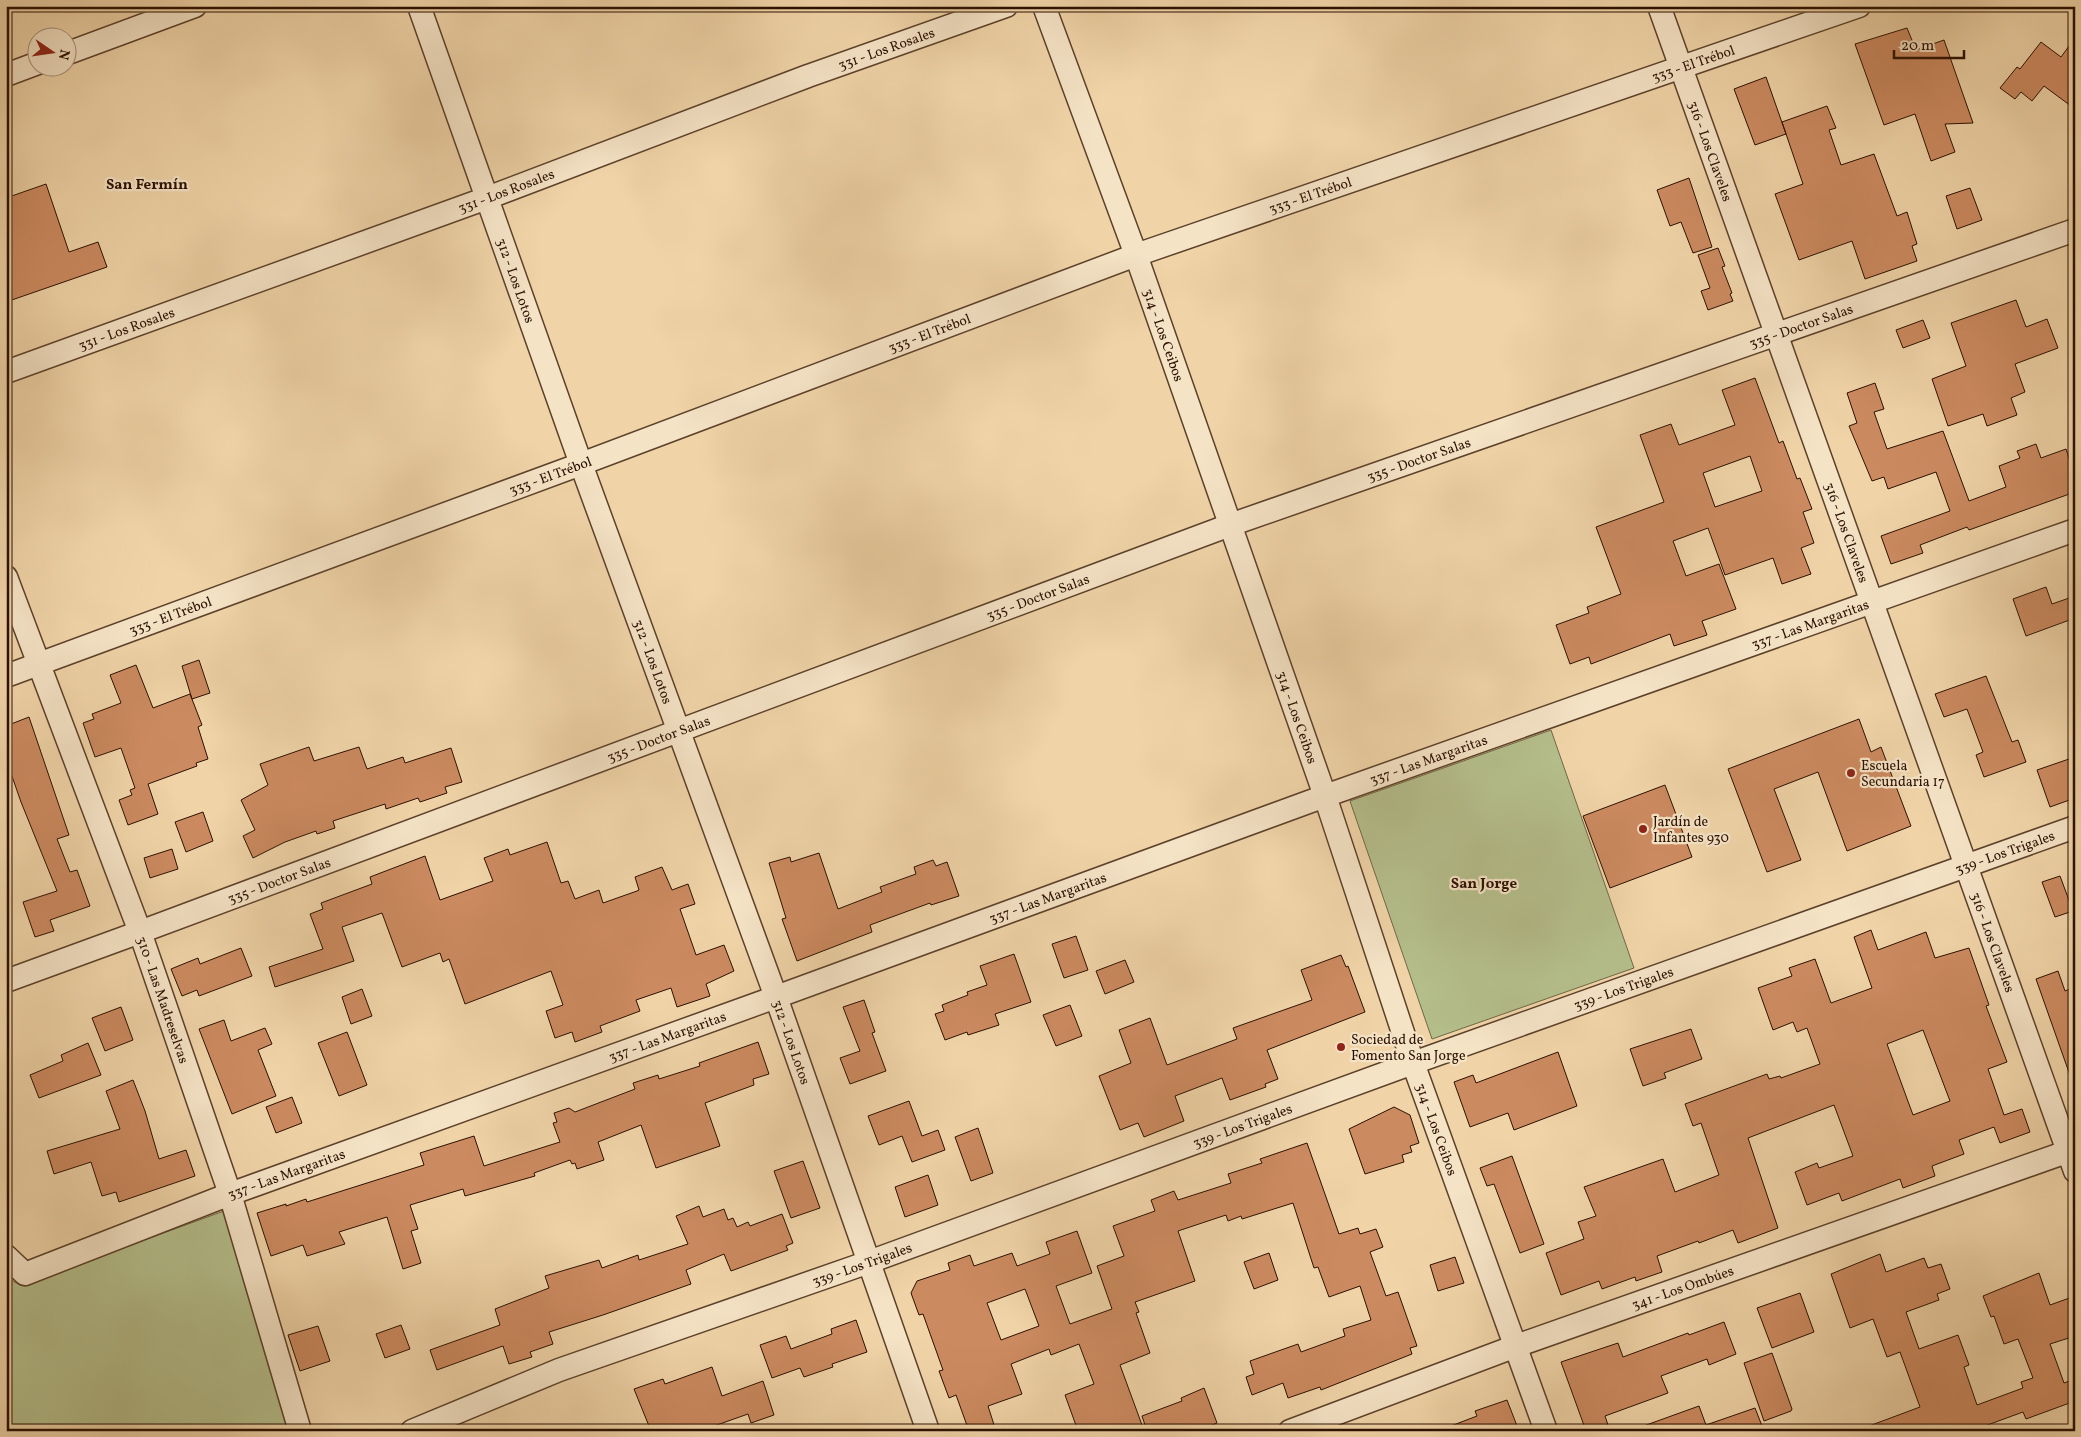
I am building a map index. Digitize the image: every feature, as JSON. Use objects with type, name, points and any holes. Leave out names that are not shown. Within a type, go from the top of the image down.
[{"type":"street","points":[[78,48],[195,6]]},
{"type":"street","name":"312 - Los Lotos","points":[[419,6],[581,464],[680,730],[776,997],[928,1431]]},
{"type":"street","name":"331 - Los Rosales","points":[[6,372],[487,198],[808,76],[1006,6]]},
{"type":"street","name":"314 - Los Ceibos","points":[[1044,6],[1136,255],[1325,796],[1414,1063],[1546,1431]]},
{"type":"street","name":"316 - Los Claveles","points":[[1659,6],[2072,1157]]},
{"type":"street","name":"333 - El Trébol","points":[[6,676],[581,464],[1136,255],[1859,6]]},
{"type":"street","points":[[6,75],[28,67]]},
{"type":"street","name":"335 - Doctor Salas","points":[[6,981],[1230,525],[2075,230]]},
{"type":"street","name":"337 - Las Margaritas","points":[[6,1256],[25,1274],[230,1194],[1325,796],[2075,530]]},
{"type":"street","name":"310 - Las Madreselvas","points":[[6,577],[140,932],[230,1194],[300,1431]]},
{"type":"street","name":"339 - Los Trigales","points":[[412,1431],[559,1370],[869,1262],[1414,1063],[2075,827]]},
{"type":"street","name":"341 - Los Ombúes","points":[[1290,1431],[1516,1346],[2072,1157]]},
{"type":"green space","name":"San Jorge","points":[[1551,730],[1634,968],[1432,1039],[1350,801]]},
{"type":"green space","points":[[224,1211],[288,1431],[6,1431],[6,1277],[20,1285]]},
{"type":"building","points":[[1907,28],[1916,50],[1944,40],[1973,123],[1945,124],[1955,152],[1931,161],[1915,114],[1884,125],[1855,44]]},
{"type":"building","points":[[2075,38],[2075,109],[2044,86],[2032,101],[2021,92],[2015,99],[2000,88],[2017,67],[2020,69],[2041,42],[2061,57]]},
{"type":"building","points":[[1766,77],[1786,134],[1755,145],[1734,89]]},
{"type":"building","points":[[1827,106],[1836,128],[1829,130],[1841,165],[1874,154],[1897,216],[1907,212],[1917,244],[1912,246],[1917,261],[1865,279],[1852,241],[1799,260],[1775,194],[1803,184],[1782,122]]},
{"type":"building","points":[[1689,178],[1712,247],[1693,253],[1681,222],[1670,226],[1657,190]]},
{"type":"building","points":[[46,184],[69,252],[98,242],[107,267],[6,302],[6,198]]},
{"type":"building","points":[[1970,188],[1982,220],[1957,229],[1946,196]]},
{"type":"building","points":[[1718,248],[1725,266],[1722,267],[1732,293],[1730,294],[1733,301],[1708,310],[1701,291],[1710,288],[1698,255]]},
{"type":"building","points":[[2016,300],[2026,327],[2047,319],[2058,348],[2015,364],[2025,392],[2011,398],[2017,415],[1987,426],[1983,414],[1948,426],[1932,379],[1966,366],[1951,323]]},
{"type":"building","points":[[1923,320],[1930,338],[1903,348],[1896,330]]},
{"type":"building","points":[[1755,378],[1779,443],[1783,441],[1797,479],[1800,478],[1812,509],[1803,512],[1814,543],[1801,548],[1811,574],[1782,584],[1773,558],[1725,575],[1708,528],[1673,541],[1686,576],[1719,564],[1736,609],[1702,621],[1707,635],[1674,646],[1670,634],[1591,664],[1589,657],[1570,664],[1556,625],[1589,613],[1587,607],[1621,594],[1596,527],[1664,502],[1640,435],[1671,424],[1679,445],[1735,425],[1722,390]],"holes":[[[1750,456],[1762,491],[1715,507],[1703,473]]]},
{"type":"building","points":[[1875,383],[1884,409],[1874,412],[1887,449],[1943,431],[1969,501],[2006,487],[1999,466],[2020,458],[2017,451],[2036,444],[2041,458],[2066,449],[2070,461],[2075,460],[2075,492],[1969,530],[1967,527],[1920,545],[1923,553],[1891,564],[1881,536],[1950,511],[1936,472],[1888,489],[1884,477],[1872,481],[1849,426],[1857,423],[1847,393]]},
{"type":"building","points":[[2046,587],[2052,604],[2075,596],[2075,618],[2026,636],[2013,599]]},
{"type":"building","points":[[199,660],[210,693],[192,699],[182,666]]},
{"type":"building","points":[[136,665],[153,708],[190,694],[202,725],[198,727],[208,759],[196,763],[197,766],[148,784],[158,814],[128,825],[119,800],[132,795],[130,790],[135,788],[121,748],[95,757],[83,723],[94,719],[92,714],[121,703],[110,675]]},
{"type":"building","points":[[1986,676],[2012,742],[2018,740],[2026,762],[1984,777],[1976,755],[1983,752],[1967,709],[1944,717],[1935,694]]},
{"type":"building","points":[[29,717],[69,835],[57,839],[70,872],[77,870],[90,906],[50,920],[54,931],[35,937],[23,902],[57,891],[21,802],[6,759],[6,726]]},
{"type":"building","points":[[1859,719],[1871,752],[1881,747],[1911,826],[1847,851],[1818,772],[1774,789],[1801,860],[1767,872],[1728,769]]},
{"type":"building","points":[[309,747],[314,761],[359,747],[367,769],[403,757],[405,763],[451,748],[462,782],[445,787],[447,793],[420,802],[418,798],[386,809],[385,804],[333,821],[335,828],[317,834],[316,831],[285,842],[253,858],[243,836],[255,830],[241,800],[268,785],[260,764]]},
{"type":"building","points":[[2069,759],[2075,774],[2075,798],[2050,807],[2037,770]]},
{"type":"building","points":[[1665,785],[1692,857],[1610,888],[1583,816]]},
{"type":"building","points":[[203,812],[213,841],[186,852],[175,822]]},
{"type":"building","points":[[547,842],[561,883],[568,881],[575,899],[599,890],[603,903],[637,891],[639,890],[635,877],[662,867],[672,890],[688,884],[695,904],[680,909],[696,955],[724,945],[734,971],[706,984],[710,996],[677,1007],[671,988],[636,1000],[640,1011],[600,1026],[602,1032],[575,1042],[572,1032],[555,1038],[546,1011],[563,1005],[551,971],[465,1004],[449,959],[443,962],[440,953],[402,967],[382,913],[342,927],[354,961],[275,987],[269,967],[323,949],[310,914],[323,909],[321,903],[372,884],[370,877],[425,856],[440,900],[493,881],[484,858],[508,849],[510,855]]},
{"type":"building","points":[[172,849],[178,869],[150,878],[144,858]]},
{"type":"building","points":[[819,853],[838,909],[882,892],[880,887],[916,874],[914,867],[933,860],[936,866],[947,862],[959,896],[931,905],[930,903],[870,925],[872,932],[797,961],[782,919],[786,918],[769,863],[790,857],[791,862]]},
{"type":"building","points":[[2060,876],[2073,911],[2055,917],[2042,882]]},
{"type":"building","points":[[1871,930],[1878,950],[1926,932],[1935,958],[1969,948],[1989,1005],[1986,1006],[2007,1062],[1988,1069],[2004,1115],[2022,1109],[2030,1132],[2000,1143],[1994,1127],[1959,1140],[1964,1154],[1932,1166],[1935,1176],[1903,1188],[1900,1179],[1842,1201],[1839,1193],[1807,1205],[1795,1172],[1817,1163],[1819,1168],[1853,1156],[1834,1105],[1748,1138],[1778,1228],[1738,1243],[1733,1230],[1657,1256],[1662,1272],[1636,1281],[1635,1277],[1602,1289],[1599,1281],[1561,1295],[1546,1253],[1584,1239],[1578,1222],[1596,1216],[1584,1187],[1663,1159],[1675,1192],[1719,1175],[1701,1123],[1693,1126],[1685,1104],[1767,1074],[1769,1079],[1780,1076],[1781,1078],[1820,1064],[1807,1028],[1797,1032],[1793,1022],[1773,1030],[1758,988],[1792,976],[1789,968],[1815,959],[1831,1003],[1872,988],[1854,937]],"holes":[[[1923,1030],[1950,1101],[1913,1115],[1887,1044]]]},
{"type":"building","points":[[1076,936],[1088,970],[1064,978],[1052,944]]},
{"type":"building","points":[[241,948],[252,976],[199,996],[197,990],[182,996],[171,969],[198,958],[200,964]]},
{"type":"building","points":[[1014,954],[1031,1002],[995,1014],[999,1025],[968,1035],[967,1032],[945,1040],[935,1014],[944,1011],[942,1005],[968,995],[967,992],[987,985],[980,966]]},
{"type":"building","points":[[1341,955],[1346,967],[1348,966],[1365,1012],[1267,1050],[1278,1079],[1265,1084],[1266,1087],[1230,1100],[1222,1078],[1175,1096],[1184,1121],[1144,1137],[1138,1123],[1120,1130],[1099,1076],[1131,1063],[1119,1030],[1150,1018],[1167,1065],[1237,1039],[1233,1028],[1312,1000],[1301,970]]},
{"type":"building","points":[[1125,960],[1134,982],[1105,994],[1096,971]]},
{"type":"building","points":[[2058,971],[2065,991],[2075,987],[2075,1081],[2072,1081],[2036,979]]},
{"type":"building","points":[[362,989],[372,1016],[351,1024],[342,997]]},
{"type":"building","points":[[864,1000],[875,1032],[872,1033],[886,1071],[850,1084],[840,1058],[860,1051],[843,1007]]},
{"type":"building","points":[[1070,1005],[1082,1036],[1056,1046],[1043,1015]]},
{"type":"building","points":[[121,1007],[133,1040],[105,1051],[92,1018]]},
{"type":"building","points":[[224,1020],[231,1041],[265,1028],[272,1044],[258,1050],[276,1096],[232,1114],[199,1029]]},
{"type":"building","points":[[1691,1029],[1702,1059],[1664,1073],[1666,1078],[1643,1086],[1630,1049]]},
{"type":"building","points":[[347,1032],[367,1085],[339,1096],[318,1043]]},
{"type":"building","points":[[758,1042],[769,1074],[753,1079],[754,1085],[705,1103],[720,1146],[656,1168],[641,1125],[598,1142],[604,1160],[577,1169],[575,1163],[572,1164],[570,1160],[534,1173],[535,1176],[465,1196],[463,1189],[410,1205],[418,1229],[411,1231],[421,1263],[403,1269],[387,1217],[339,1232],[345,1244],[307,1256],[303,1245],[271,1256],[257,1213],[306,1199],[307,1202],[424,1165],[420,1153],[474,1136],[484,1166],[560,1142],[553,1123],[557,1122],[554,1113],[569,1108],[575,1112],[635,1089],[633,1083],[658,1075],[659,1079],[700,1066],[699,1063]]},
{"type":"building","points":[[88,1043],[101,1075],[39,1098],[30,1075],[63,1061],[61,1055]]},
{"type":"building","points":[[1558,1052],[1577,1106],[1514,1130],[1508,1113],[1470,1127],[1454,1082],[1473,1075],[1476,1083]]},
{"type":"building","points":[[133,1080],[145,1111],[159,1159],[186,1150],[195,1176],[119,1202],[116,1192],[102,1196],[91,1162],[54,1174],[47,1151],[120,1129],[106,1091]]},
{"type":"building","points":[[292,1097],[302,1123],[276,1133],[266,1107]]},
{"type":"building","points":[[909,1101],[922,1136],[938,1130],[945,1150],[912,1162],[902,1136],[879,1145],[868,1116]]},
{"type":"building","points":[[1394,1107],[1410,1115],[1419,1143],[1410,1146],[1412,1152],[1402,1155],[1404,1162],[1365,1174],[1349,1129]]},
{"type":"building","points":[[978,1128],[993,1173],[971,1181],[955,1137]]},
{"type":"building","points":[[1307,1143],[1339,1234],[1358,1228],[1360,1234],[1376,1229],[1383,1247],[1370,1252],[1386,1296],[1398,1292],[1417,1346],[1410,1348],[1412,1354],[1321,1390],[1320,1387],[1288,1398],[1283,1383],[1252,1395],[1246,1377],[1254,1374],[1250,1361],[1298,1344],[1301,1352],[1345,1336],[1343,1329],[1371,1320],[1360,1286],[1329,1297],[1318,1267],[1314,1268],[1293,1203],[1242,1219],[1241,1216],[1228,1221],[1226,1215],[1178,1231],[1195,1281],[1135,1302],[1139,1312],[1136,1313],[1150,1353],[1120,1365],[1142,1425],[1126,1431],[1078,1431],[1065,1395],[1094,1384],[1079,1344],[1051,1355],[1049,1349],[1011,1364],[1022,1394],[988,1406],[996,1431],[969,1431],[956,1395],[949,1398],[939,1371],[943,1370],[923,1314],[919,1315],[911,1293],[917,1281],[950,1270],[948,1263],[970,1255],[974,1266],[1012,1253],[1017,1266],[1050,1254],[1046,1242],[1077,1231],[1092,1273],[1056,1286],[1070,1324],[1112,1309],[1097,1266],[1124,1256],[1113,1226],[1155,1211],[1151,1200],[1174,1191],[1178,1200],[1231,1183],[1228,1174],[1262,1163],[1260,1159]],"holes":[[[1025,1289],[1039,1326],[1001,1340],[987,1303]]]},
{"type":"building","points":[[1512,1156],[1544,1244],[1520,1253],[1494,1184],[1487,1186],[1480,1168]]},
{"type":"building","points":[[803,1161],[820,1208],[791,1218],[774,1171]]},
{"type":"building","points":[[928,1175],[938,1205],[905,1217],[895,1187]]},
{"type":"building","points":[[699,1206],[703,1217],[724,1209],[728,1220],[733,1218],[737,1227],[748,1222],[750,1226],[782,1214],[793,1243],[786,1246],[788,1250],[731,1271],[724,1254],[686,1270],[691,1284],[549,1332],[553,1344],[530,1352],[532,1357],[509,1364],[503,1346],[437,1370],[430,1350],[500,1325],[495,1309],[549,1288],[545,1276],[599,1260],[602,1268],[638,1255],[639,1260],[688,1244],[676,1216]]},
{"type":"building","points":[[1269,1253],[1278,1280],[1254,1289],[1244,1262]]},
{"type":"building","points":[[1880,1254],[1886,1272],[1924,1258],[1928,1268],[1941,1264],[1950,1289],[1937,1294],[1939,1300],[1906,1312],[1919,1349],[1958,1335],[1969,1365],[1964,1367],[1977,1405],[2023,1388],[2021,1382],[2033,1378],[2018,1339],[2004,1344],[1994,1316],[1991,1317],[1983,1296],[2039,1273],[2050,1305],[2075,1296],[2075,1336],[2050,1344],[2064,1383],[2075,1379],[2075,1401],[2026,1419],[2023,1412],[1971,1431],[1861,1431],[1861,1429],[1920,1407],[1900,1352],[1887,1357],[1873,1319],[1850,1328],[1831,1274]]},
{"type":"building","points":[[1455,1257],[1464,1283],[1438,1291],[1430,1265]]},
{"type":"building","points":[[1800,1293],[1814,1332],[1772,1348],[1757,1308]]},
{"type":"building","points":[[856,1320],[867,1352],[832,1364],[833,1367],[804,1377],[800,1368],[772,1378],[760,1345],[786,1336],[791,1349],[832,1334],[831,1329]]},
{"type":"building","points":[[1724,1322],[1736,1354],[1709,1365],[1707,1359],[1661,1376],[1668,1393],[1605,1416],[1610,1431],[1586,1431],[1561,1362],[1618,1343],[1623,1357]]},
{"type":"building","points":[[401,1325],[410,1349],[385,1358],[376,1334]]},
{"type":"building","points":[[318,1326],[330,1361],[300,1371],[288,1335]]},
{"type":"building","points":[[1772,1353],[1792,1409],[1764,1421],[1744,1363]]},
{"type":"building","points":[[712,1367],[722,1396],[763,1381],[774,1415],[751,1423],[748,1414],[700,1431],[651,1431],[634,1389],[663,1379],[665,1384]]},
{"type":"building","points":[[1204,1388],[1217,1423],[1198,1431],[1147,1431],[1142,1416],[1182,1401],[1181,1398]]},
{"type":"building","points":[[1507,1400],[1519,1431],[1443,1431],[1443,1429],[1477,1416],[1475,1411]]},
{"type":"building","points":[[1699,1406],[1706,1425],[1755,1408],[1764,1431],[1638,1431],[1638,1428]]},
{"type":"place","name":"Escuela Secundaria 17","points":[[1851,773]]},
{"type":"place","name":"Jardín de Infantes 930","points":[[1643,829]]},
{"type":"place","name":"Sociedad de Fomento San Jorge","points":[[1341,1047]]},
{"type":"district","name":"San Fermín","points":[[147,184]]},
{"type":"district","name":"San Jorge","points":[[1484,883]]}]
